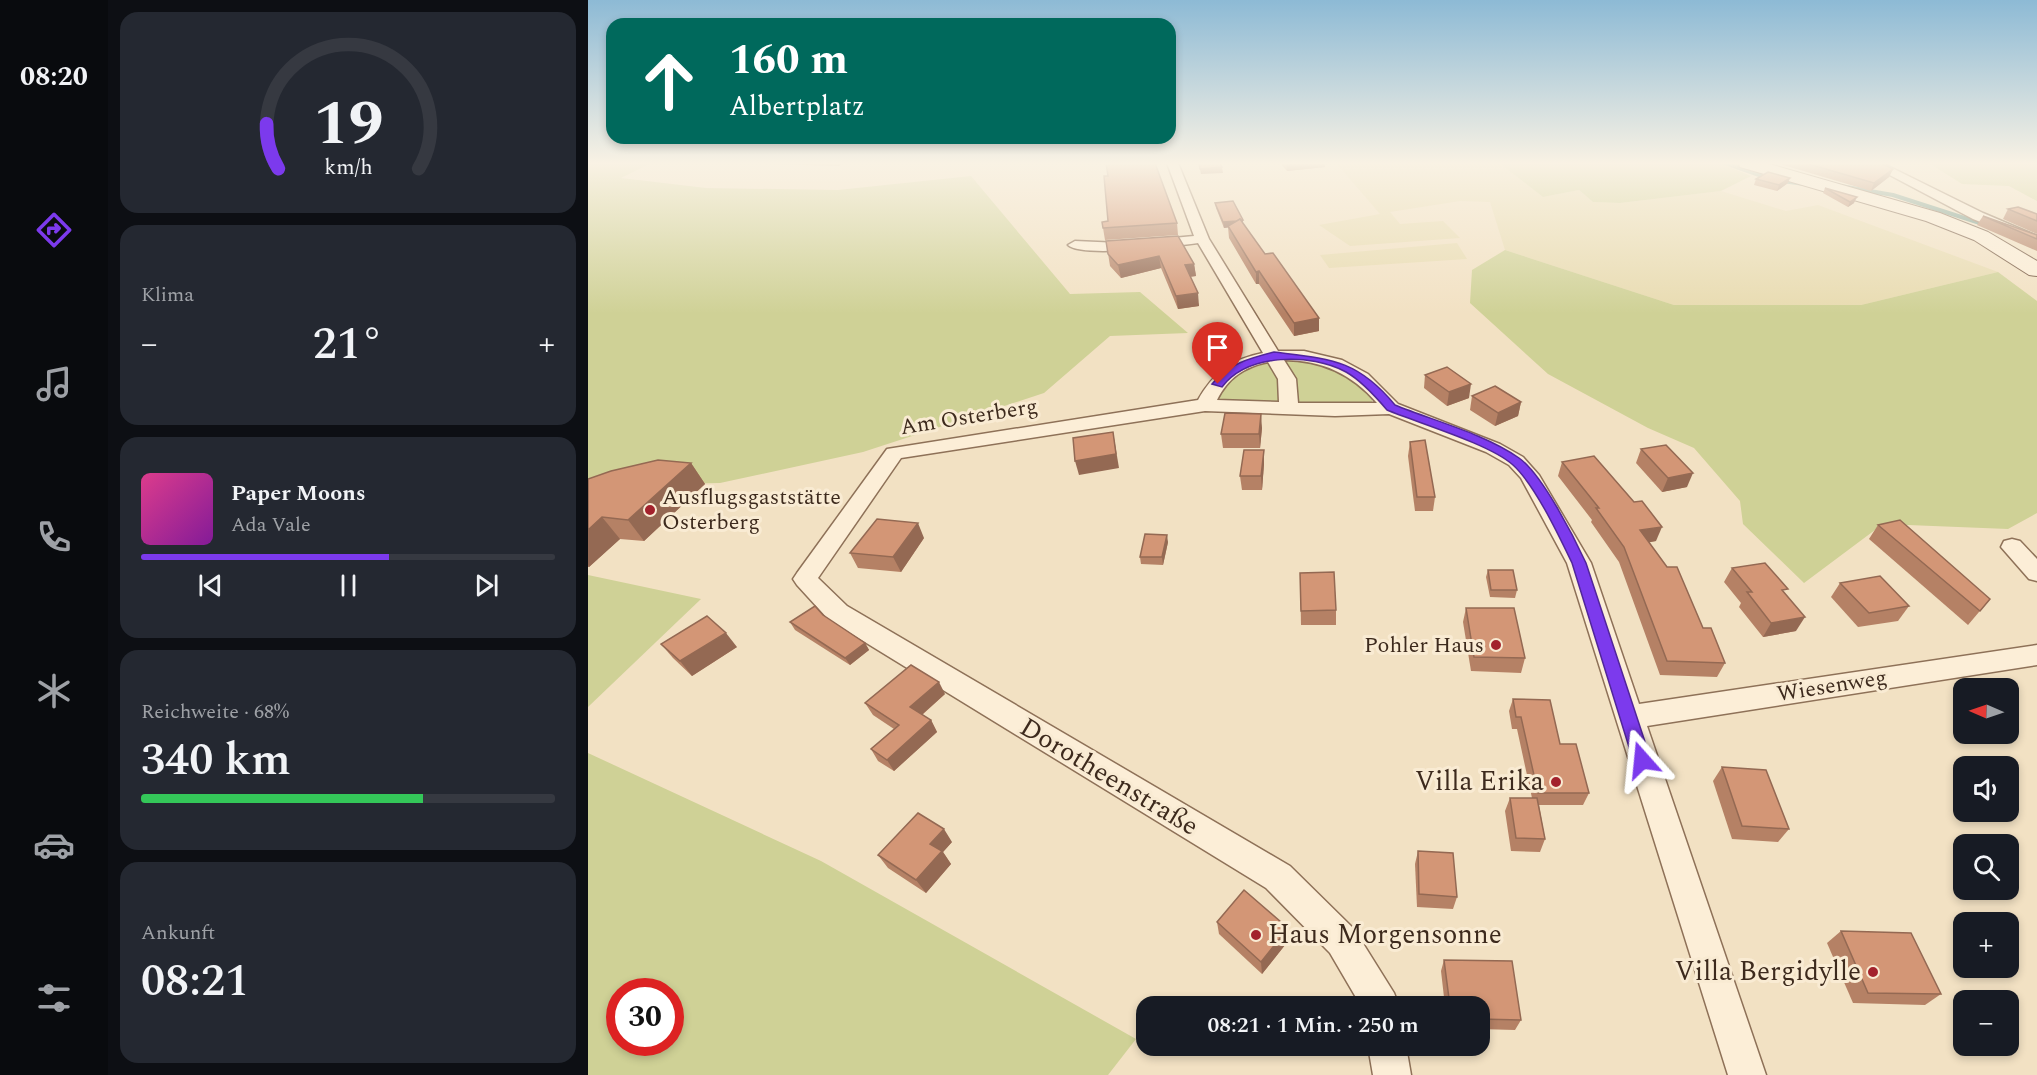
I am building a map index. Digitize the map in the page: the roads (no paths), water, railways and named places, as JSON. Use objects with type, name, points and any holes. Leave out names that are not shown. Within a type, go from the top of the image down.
[{"type":"street","points":[[1192,213],[1202,239],[1287,379],[1289,409]]},
{"type":"street","points":[[1920,213],[1981,236],[2037,270]]},
{"type":"street","points":[[1972,213],[2011,228],[2036,244]]},
{"type":"street","points":[[1075,245],[1120,247],[1202,239]]},
{"type":"street","points":[[1998,246],[2036,244]]},
{"type":"street","points":[[1205,405],[1226,375],[1245,364],[1274,355],[1329,362],[1351,370],[1380,394],[1391,408],[1493,448],[1516,461],[1529,475],[1579,563],[1747,1075]]},
{"type":"street","name":"Am Osterberg","points":[[805,579],[894,453],[1205,405],[1289,409],[1391,408]]},
{"type":"street","points":[[2012,547],[2037,573]]},
{"type":"street","name":"Dorotheenstraße","points":[[805,579],[837,613],[1278,877],[1342,941],[1375,996]]},
{"type":"street","name":"Wiesenweg","points":[[1628,717],[2037,655]]},
{"type":"street","points":[[1389,1056],[1392,1075]]},
{"type":"waterway","points":[[1949,213],[1986,225]]},
{"type":"place","name":"Ausflugsgaststätte Osterberg","points":[[650,510]]},
{"type":"place","name":"Pohler Haus","points":[[1496,645]]},
{"type":"place","name":"Villa Erika","points":[[1556,782]]},
{"type":"place","name":"Haus Morgensonne","points":[[1256,935]]},
{"type":"place","name":"Villa Bergidylle","points":[[1873,972]]}]
